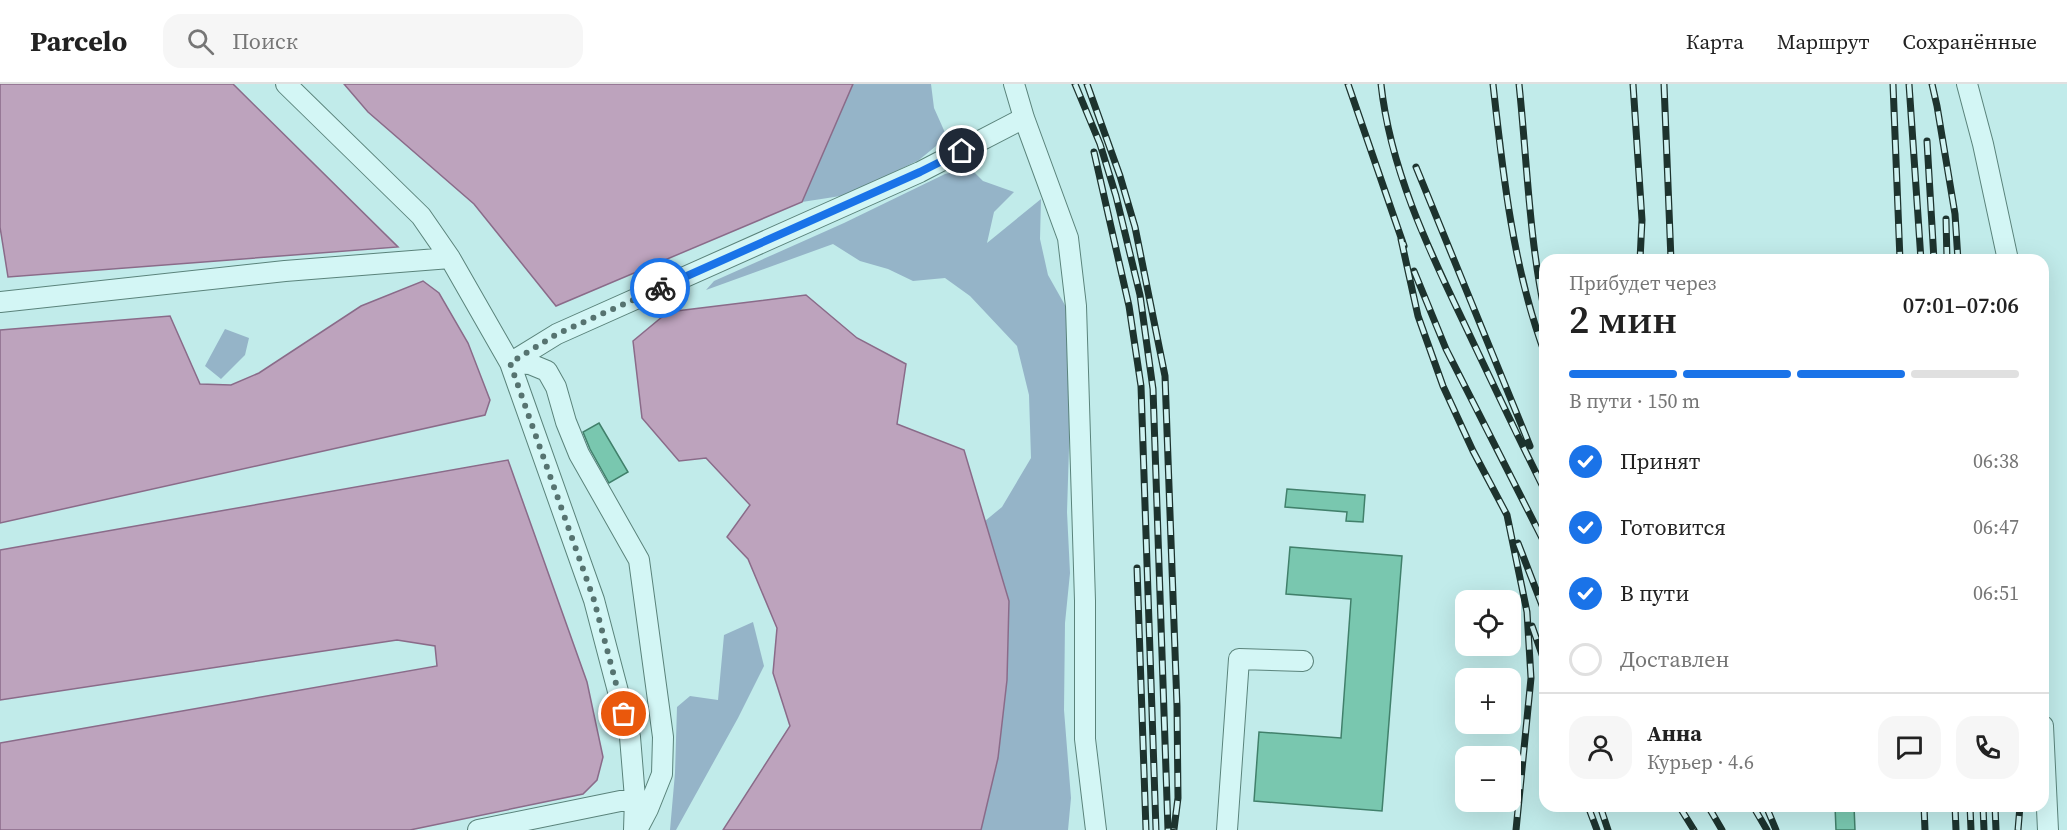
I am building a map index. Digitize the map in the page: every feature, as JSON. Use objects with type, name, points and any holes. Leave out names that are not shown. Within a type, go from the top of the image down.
[{"type":"lane","points":[[286,84],[421,216],[450,258],[510,363],[594,600],[630,737],[635,830]]},
{"type":"lane","points":[[1014,84],[1024,118],[1068,238],[1076,306],[1085,601],[1085,739],[1096,830]]},
{"type":"lane","points":[[1967,84],[1983,144],[2007,254]]},
{"type":"lane","points":[[510,363],[557,334],[920,172],[1024,118]]},
{"type":"lane","points":[[0,302],[285,271],[450,258]]},
{"type":"lane","points":[[510,363],[530,363],[547,371],[556,387],[566,422],[579,454],[639,560],[663,737],[662,774],[648,809],[635,830]]},
{"type":"lane","points":[[1227,830],[1239,659],[1302,661]]},
{"type":"lane","points":[[478,830],[635,798]]},
{"type":"lane","points":[[2047,812],[2048,830]]},
{"type":"shaded area","points":[[0,84],[233,84],[398,247],[8,277],[0,227]]},
{"type":"shaded area","points":[[344,84],[853,84],[802,202],[556,306],[474,204],[368,112]]},
{"type":"shaded area","points":[[853,84],[931,84],[934,108],[947,137],[919,160],[847,195],[802,202]]},
{"type":"shaded area","points":[[970,168],[983,181],[1014,192],[994,212],[987,243],[1041,199],[1040,239],[1048,275],[1066,307],[1070,416],[1067,512],[1070,573],[1065,623],[1064,710],[1071,798],[1068,830],[981,830],[998,758],[1007,680],[1009,601],[985,521],[1002,507],[1031,458],[1029,395],[1017,346],[970,296],[945,278],[913,281],[888,269],[860,261],[833,244],[706,290],[714,281],[844,223],[945,174]]},
{"type":"shaded area","points":[[423,281],[439,293],[468,343],[490,400],[485,415],[0,523],[0,330],[170,316],[200,384],[231,385],[259,373],[361,306]]},
{"type":"shaded area","points":[[806,295],[857,338],[906,364],[897,424],[964,450],[1009,601],[1007,680],[998,758],[981,830],[723,830],[790,726],[773,673],[777,628],[748,559],[727,537],[750,505],[706,458],[679,461],[642,418],[633,341],[668,312]]},
{"type":"shaded area","points":[[225,329],[249,338],[245,355],[221,379],[205,366]]},
{"type":"shaded area","points":[[508,460],[587,682],[603,757],[597,780],[583,794],[410,830],[0,830],[0,743],[437,666],[435,646],[397,640],[0,700],[0,550]]},
{"type":"shaded area","points":[[753,622],[764,666],[676,830],[670,830],[677,707],[690,696],[718,700],[724,635]]},
{"type":"building","points":[[599,423],[628,472],[609,483],[583,432]]},
{"type":"building","points":[[1287,489],[1365,495],[1363,522],[1346,521],[1347,512],[1285,507]]},
{"type":"building","points":[[1290,547],[1402,556],[1382,811],[1254,801],[1259,732],[1341,738],[1351,599],[1286,594]]},
{"type":"building","points":[[1835,812],[1854,812],[1855,830],[1836,830]]},
{"type":"railway","points":[[1075,84],[1100,144],[1116,196],[1140,295],[1153,389],[1168,830]]},
{"type":"railway","points":[[1087,84],[1120,176],[1135,227],[1165,376],[1177,706],[1178,798],[1174,829]]},
{"type":"railway","points":[[1348,84],[1404,246]]},
{"type":"railway","points":[[1381,84],[1393,146],[1412,206],[1450,293],[1539,479]]},
{"type":"railway","points":[[1493,84],[1505,187],[1517,255],[1539,336]]},
{"type":"railway","points":[[1519,84],[1532,228],[1539,278]]},
{"type":"railway","points":[[1633,84],[1642,220],[1640,254]]},
{"type":"railway","points":[[1664,84],[1671,254]]},
{"type":"railway","points":[[1893,84],[1900,254]]},
{"type":"railway","points":[[1909,84],[1921,254]]},
{"type":"railway","points":[[1932,84],[1955,214],[1958,254]]},
{"type":"railway","points":[[1927,141],[1934,254]]},
{"type":"railway","points":[[1094,152],[1129,306],[1141,386],[1156,830]]},
{"type":"railway","points":[[1416,167],[1530,446]]},
{"type":"railway","points":[[1946,219],[1947,254]]},
{"type":"railway","points":[[1401,239],[1418,316],[1443,386],[1473,451],[1507,515],[1527,612],[1531,678],[1516,830]]},
{"type":"railway","points":[[1414,271],[1446,349],[1539,532]]},
{"type":"railway","points":[[1518,543],[1539,597]]},
{"type":"railway","points":[[1137,568],[1146,830]]},
{"type":"railway","points":[[1532,626],[1539,646]]},
{"type":"railway","points":[[1590,812],[1597,830]]},
{"type":"railway","points":[[1602,812],[1608,830]]},
{"type":"railway","points":[[1683,812],[1694,830]]},
{"type":"railway","points":[[1712,812],[1722,830]]},
{"type":"railway","points":[[1756,812],[1767,830]]},
{"type":"railway","points":[[1768,812],[1776,830]]},
{"type":"railway","points":[[1924,812],[1925,830]]},
{"type":"railway","points":[[1955,812],[1956,830]]},
{"type":"railway","points":[[1970,812],[1971,830]]},
{"type":"railway","points":[[1983,812],[1984,830]]},
{"type":"railway","points":[[1995,812],[1996,830]]},
{"type":"railway","points":[[2018,830],[2020,812]]},
{"type":"way so far","points":[[624,714],[594,600],[510,363],[557,334],[660,288]]},
{"type":"route","points":[[660,288],[962,151]]}]
